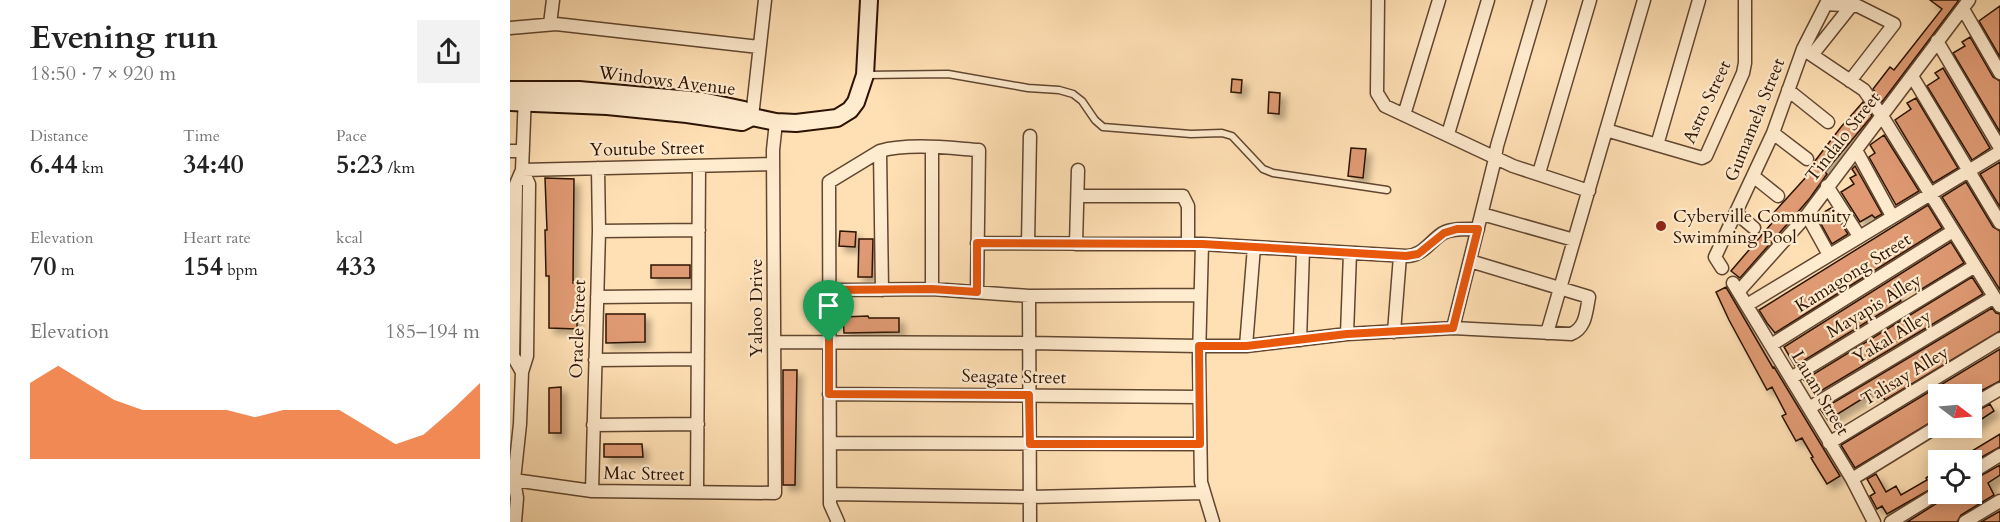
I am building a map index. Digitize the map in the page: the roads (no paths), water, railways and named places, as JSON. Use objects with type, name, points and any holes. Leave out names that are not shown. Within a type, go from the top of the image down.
[{"type":"street","points":[[550,24],[553,0]]},
{"type":"street","points":[[752,117],[765,0]]},
{"type":"street","name":"Windows Avenue","points":[[517,96],[742,122],[752,117],[796,123],[837,118],[850,110],[865,75],[869,0]]},
{"type":"street","points":[[1378,0],[1377,93],[1386,106],[1513,166],[1589,191]]},
{"type":"street","points":[[1404,115],[1439,0]]},
{"type":"street","points":[[1448,134],[1488,0]]},
{"type":"street","points":[[1453,328],[1494,156],[1540,0]]},
{"type":"street","points":[[1539,173],[1590,0]]},
{"type":"street","points":[[1547,333],[1644,0]]},
{"type":"street","points":[[1657,145],[1700,0]]},
{"type":"street","name":"Astro Street","points":[[1606,130],[1702,158],[1706,156],[1743,74],[1745,0]]},
{"type":"street","points":[[1808,52],[1826,4],[1858,6],[1894,24],[1850,81]]},
{"type":"street","points":[[1966,4],[2000,73]]},
{"type":"street","name":"Tindalo Street","points":[[1736,287],[1807,215],[1966,4]]},
{"type":"street","points":[[1808,52],[1851,6]]},
{"type":"street","points":[[510,28],[550,24],[759,47]]},
{"type":"street","points":[[1747,305],[2000,150],[1937,41]]},
{"type":"street","points":[[1808,52],[1864,90],[1931,192],[1997,302]]},
{"type":"street","name":"Gumamela Street","points":[[1722,268],[1715,257],[1773,134],[1788,90],[1808,52]]},
{"type":"street","points":[[1912,76],[2000,223]]},
{"type":"street","points":[[1788,90],[1828,122]]},
{"type":"street","points":[[515,522],[517,498],[511,480],[520,424],[516,371],[527,356],[529,184],[516,151],[517,96]]},
{"type":"street","name":"Yahoo Drive","points":[[775,493],[773,164],[776,122]]},
{"type":"street","points":[[1773,134],[1807,159]]},
{"type":"street","points":[[1028,243],[1030,136]]},
{"type":"street","points":[[932,147],[932,289]]},
{"type":"street","points":[[838,522],[830,504],[829,182],[880,151],[890,148],[932,147],[979,150],[977,292]]},
{"type":"street","points":[[1856,150],[1892,216]]},
{"type":"street","points":[[880,151],[882,290]]},
{"type":"street","name":"Youtube Street","points":[[522,170],[773,164]]},
{"type":"street","points":[[697,492],[699,166]]},
{"type":"street","name":"Oracle Street","points":[[592,491],[599,231],[598,168]]},
{"type":"street","points":[[1076,244],[1078,170]]},
{"type":"street","points":[[1753,176],[1778,196]]},
{"type":"street","points":[[1827,186],[1859,236]]},
{"type":"street","points":[[1078,196],[1183,196],[1188,206],[1188,244]]},
{"type":"street","points":[[1736,213],[1754,228]]},
{"type":"street","points":[[1482,214],[1574,240]]},
{"type":"street","points":[[1807,215],[1829,255]]},
{"type":"street","points":[[977,243],[1202,244],[1400,256],[1418,254],[1444,233],[1457,229],[1478,229]]},
{"type":"street","points":[[599,231],[699,230]]},
{"type":"street","name":"Kamagong Street","points":[[1771,345],[1953,231]]},
{"type":"street","points":[[1202,244],[1199,346],[1201,482],[1213,522]]},
{"type":"street","points":[[1246,346],[1254,247]]},
{"type":"street","points":[[1300,340],[1303,250]]},
{"type":"street","points":[[1347,334],[1350,253]]},
{"type":"street","points":[[1394,332],[1400,256]]},
{"type":"street","points":[[774,342],[1029,342],[1246,346],[1347,334],[1453,328],[1571,334],[1583,325],[1589,297],[1470,261]]},
{"type":"street","name":"Mayapis Alley","points":[[1791,378],[1976,266]]},
{"type":"street","name":"Lauan Street","points":[[1736,287],[1851,479],[1874,522]]},
{"type":"street","points":[[829,290],[932,289],[1029,296],[1200,295]]},
{"type":"street","points":[[597,297],[698,296]]},
{"type":"street","points":[[1029,296],[1030,522]]},
{"type":"street","name":"Yakal Alley","points":[[1809,408],[1997,302]]},
{"type":"street","name":"Talisay Alley","points":[[1829,443],[2000,339]]},
{"type":"street","points":[[596,360],[698,359]]},
{"type":"street","points":[[1982,399],[2000,388]]},
{"type":"street","name":"Seagate Street","points":[[829,394],[1199,397]]},
{"type":"street","points":[[593,425],[698,424]]},
{"type":"street","points":[[1851,479],[1928,432]]},
{"type":"street","points":[[830,442],[1200,444]]},
{"type":"street","points":[[1982,466],[2000,455]]},
{"type":"street","name":"Mac Street","points":[[511,480],[592,491],[775,493]]},
{"type":"street","points":[[830,494],[1030,497],[1204,493]]},
{"type":"street","points":[[1891,522],[1928,499]]},
{"type":"street","points":[[1965,522],[2000,501]]},
{"type":"lane","points":[[865,75],[948,74],[1028,88],[1059,90],[1073,94],[1082,100],[1102,128],[1191,134],[1222,133],[1232,136],[1263,169],[1273,173],[1387,189]]},
{"type":"place","name":"Cyberville Community Swimming Pool","points":[[1661,226]]}]
